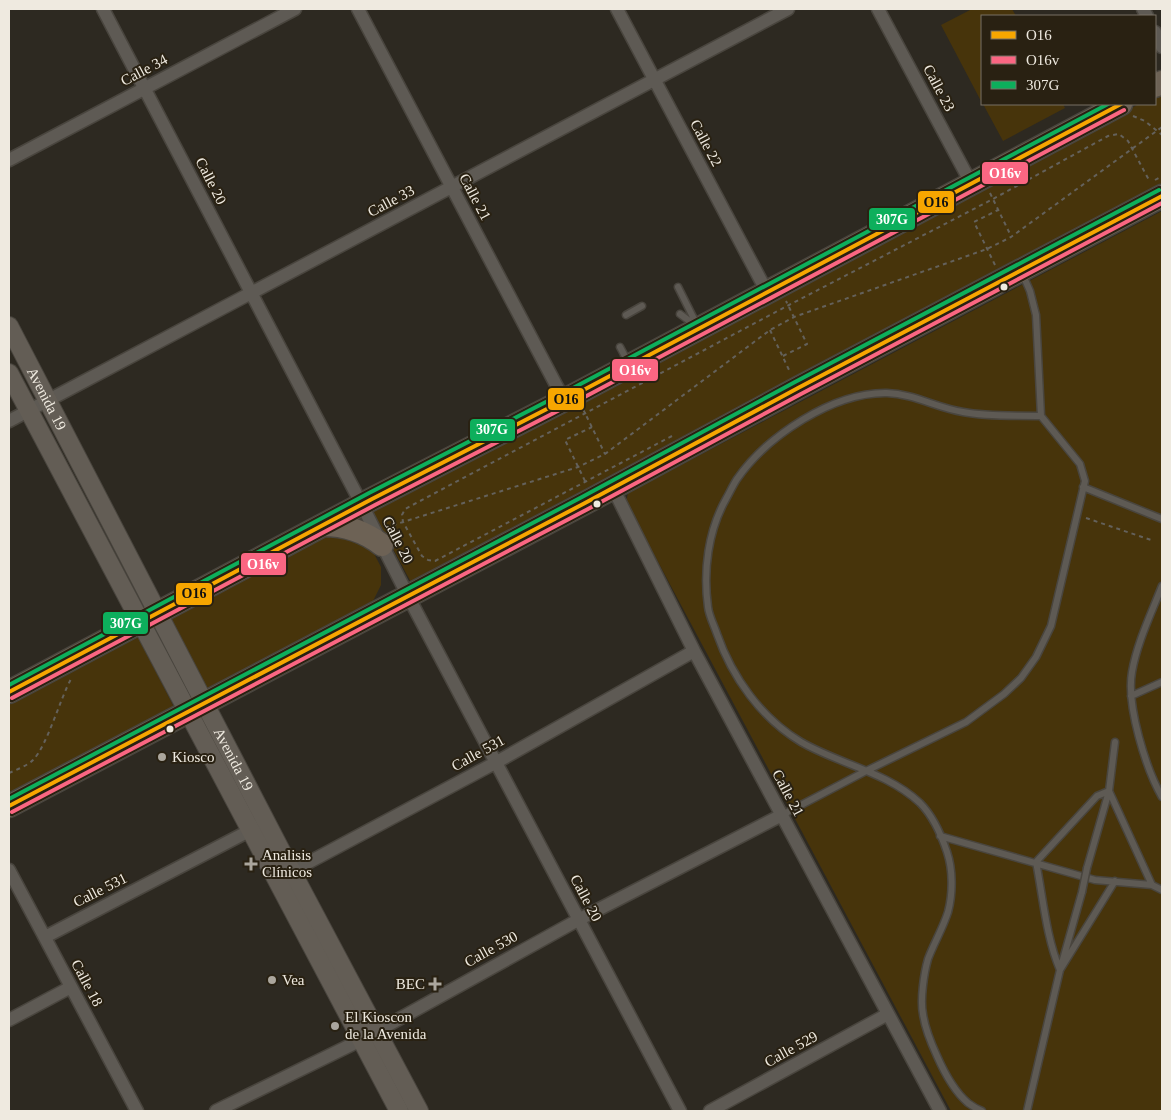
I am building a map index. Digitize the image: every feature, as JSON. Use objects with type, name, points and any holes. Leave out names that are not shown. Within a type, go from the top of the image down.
[{"type":"highway","points":[[9,692],[367,502],[575,402],[625,356],[699,328],[778,294],[977,180],[1119,105]]},
{"type":"highway","points":[[9,806],[1162,196]]},
{"type":"highway","points":[[324,525],[335,525],[357,530],[382,544]]},
{"type":"main road","name":"Avenida 19","points":[[9,326],[48,400],[150,617],[197,707],[292,872],[369,1035],[399,1111]]},
{"type":"main road","name":"Avenida 19","points":[[9,372],[29,411],[150,617]]},
{"type":"main road","name":"Avenida 19","points":[[197,707],[250,831],[276,879],[369,1035],[419,1111]]},
{"type":"street","name":"Calle 20","points":[[102,9],[145,88],[250,293],[367,502],[382,544],[408,596],[680,1111]]},
{"type":"street","name":"Calle 34","points":[[9,160],[295,9]]},
{"type":"street","name":"Calle 21","points":[[358,9],[452,187],[575,402]]},
{"type":"street","name":"Calle 22","points":[[617,9],[654,80],[778,294]]},
{"type":"street","name":"Calle 33","points":[[9,421],[788,9]]},
{"type":"street","name":"Calle 23","points":[[878,9],[977,180]]},
{"type":"street","points":[[1156,34],[1162,47]]},
{"type":"street","name":"Calle 21","points":[[612,488],[694,651],[940,1111]]},
{"type":"street","name":"Calle 531","points":[[276,879],[495,763],[694,651]]},
{"type":"street","name":"Calle 530","points":[[216,1111],[369,1035],[578,920],[782,815]]},
{"type":"street","name":"Calle 531","points":[[45,937],[250,831]]},
{"type":"street","name":"Calle 18","points":[[9,870],[137,1111]]},
{"type":"street","points":[[9,1020],[71,987]]},
{"type":"street","name":"Calle 529","points":[[710,1111],[888,1014]]},
{"type":"lane","points":[[782,815],[966,722],[1004,694],[1021,678],[1036,657],[1052,626],[1084,481],[1080,464],[1041,416],[1036,315],[1030,291],[1011,275]]},
{"type":"lane","points":[[678,287],[699,328]]},
{"type":"lane","points":[[626,315],[642,306]]},
{"type":"lane","points":[[680,314],[699,328]]},
{"type":"lane","points":[[982,1111],[967,1102],[943,1070],[928,1036],[922,1012],[924,976],[928,960],[948,912],[952,885],[948,855],[936,824],[920,804],[895,785],[828,756],[799,740],[765,714],[738,679],[720,643],[708,610],[706,575],[710,542],[720,509],[737,479],[759,453],[782,434],[843,399],[865,394],[889,393],[917,398],[961,412],[981,415],[1041,416]]},
{"type":"lane","points":[[1083,487],[1162,520]]},
{"type":"lane","points":[[1162,586],[1145,627],[1132,673],[1131,696],[1140,738],[1154,783],[1162,797]]},
{"type":"lane","points":[[1131,696],[1162,682]]},
{"type":"lane","points":[[1027,1111],[1060,970],[1109,791],[1115,742]]},
{"type":"lane","points":[[1036,862],[1098,796],[1109,791]]},
{"type":"lane","points":[[1109,791],[1152,885]]},
{"type":"lane","points":[[940,836],[1095,880],[1152,885],[1162,890]]},
{"type":"lane","points":[[1036,862],[1046,917],[1056,961],[1060,970]]},
{"type":"lane","points":[[1060,970],[1115,881]]},
{"type":"path","points":[[367,502],[386,527],[578,467],[605,454],[770,330],[794,317],[987,249],[1011,237],[1162,127]]},
{"type":"path","points":[[679,432],[435,561],[428,560],[422,556],[403,522],[402,515],[405,509],[575,402],[778,294],[993,199],[1108,136],[1120,134],[1128,141],[1150,182],[1162,176]]},
{"type":"path","points":[[977,180],[993,199],[1011,237]]},
{"type":"path","points":[[998,210],[974,222],[987,249],[1011,275]]},
{"type":"path","points":[[778,294],[794,317],[807,344],[782,356]]},
{"type":"path","points":[[770,330],[798,388]]},
{"type":"path","points":[[575,402],[592,427],[605,454]]},
{"type":"path","points":[[585,482],[565,440],[592,427]]},
{"type":"path","points":[[1077,514],[1151,540]]},
{"type":"shaded area","points":[[972,9],[1012,9],[1015,15],[981,15],[981,101],[941,25]]},
{"type":"shaded area","points":[[1162,91],[1162,189],[413,586],[372,510],[1137,105],[1156,105],[1156,94]]},
{"type":"shaded area","points":[[984,105],[1064,105],[1065,108],[1003,141]]},
{"type":"shaded area","points":[[1162,211],[1162,1111],[951,1111],[626,502],[628,493]]},
{"type":"shaded area","points":[[330,532],[369,544],[381,567],[381,585],[369,609],[207,694],[167,618]]},
{"type":"shaded area","points":[[137,635],[176,711],[9,795],[9,702]]},
{"type":"transit line","name":"307G","points":[[9,685],[1106,105]]},
{"type":"transit line","name":"O16","points":[[9,692],[372,499],[576,394],[1119,105]]},
{"type":"transit line","name":"O16v","points":[[12,698],[375,505],[579,400],[1124,110]]},
{"type":"transit line","name":"307G","points":[[9,799],[1159,190]]},
{"type":"transit line","name":"O16","points":[[9,806],[585,503],[1162,196]]},
{"type":"transit line","name":"O16v","points":[[12,812],[588,509],[1162,203]]},
{"type":"place","name":"Kiosco","points":[[162,757]]},
{"type":"place","name":"Analisis Clínicos","points":[[251,864]]},
{"type":"place","name":"Vea","points":[[272,980]]},
{"type":"place","name":"BEC","points":[[435,984]]},
{"type":"place","name":"El Kioscon de la Avenida","points":[[335,1026]]}]
